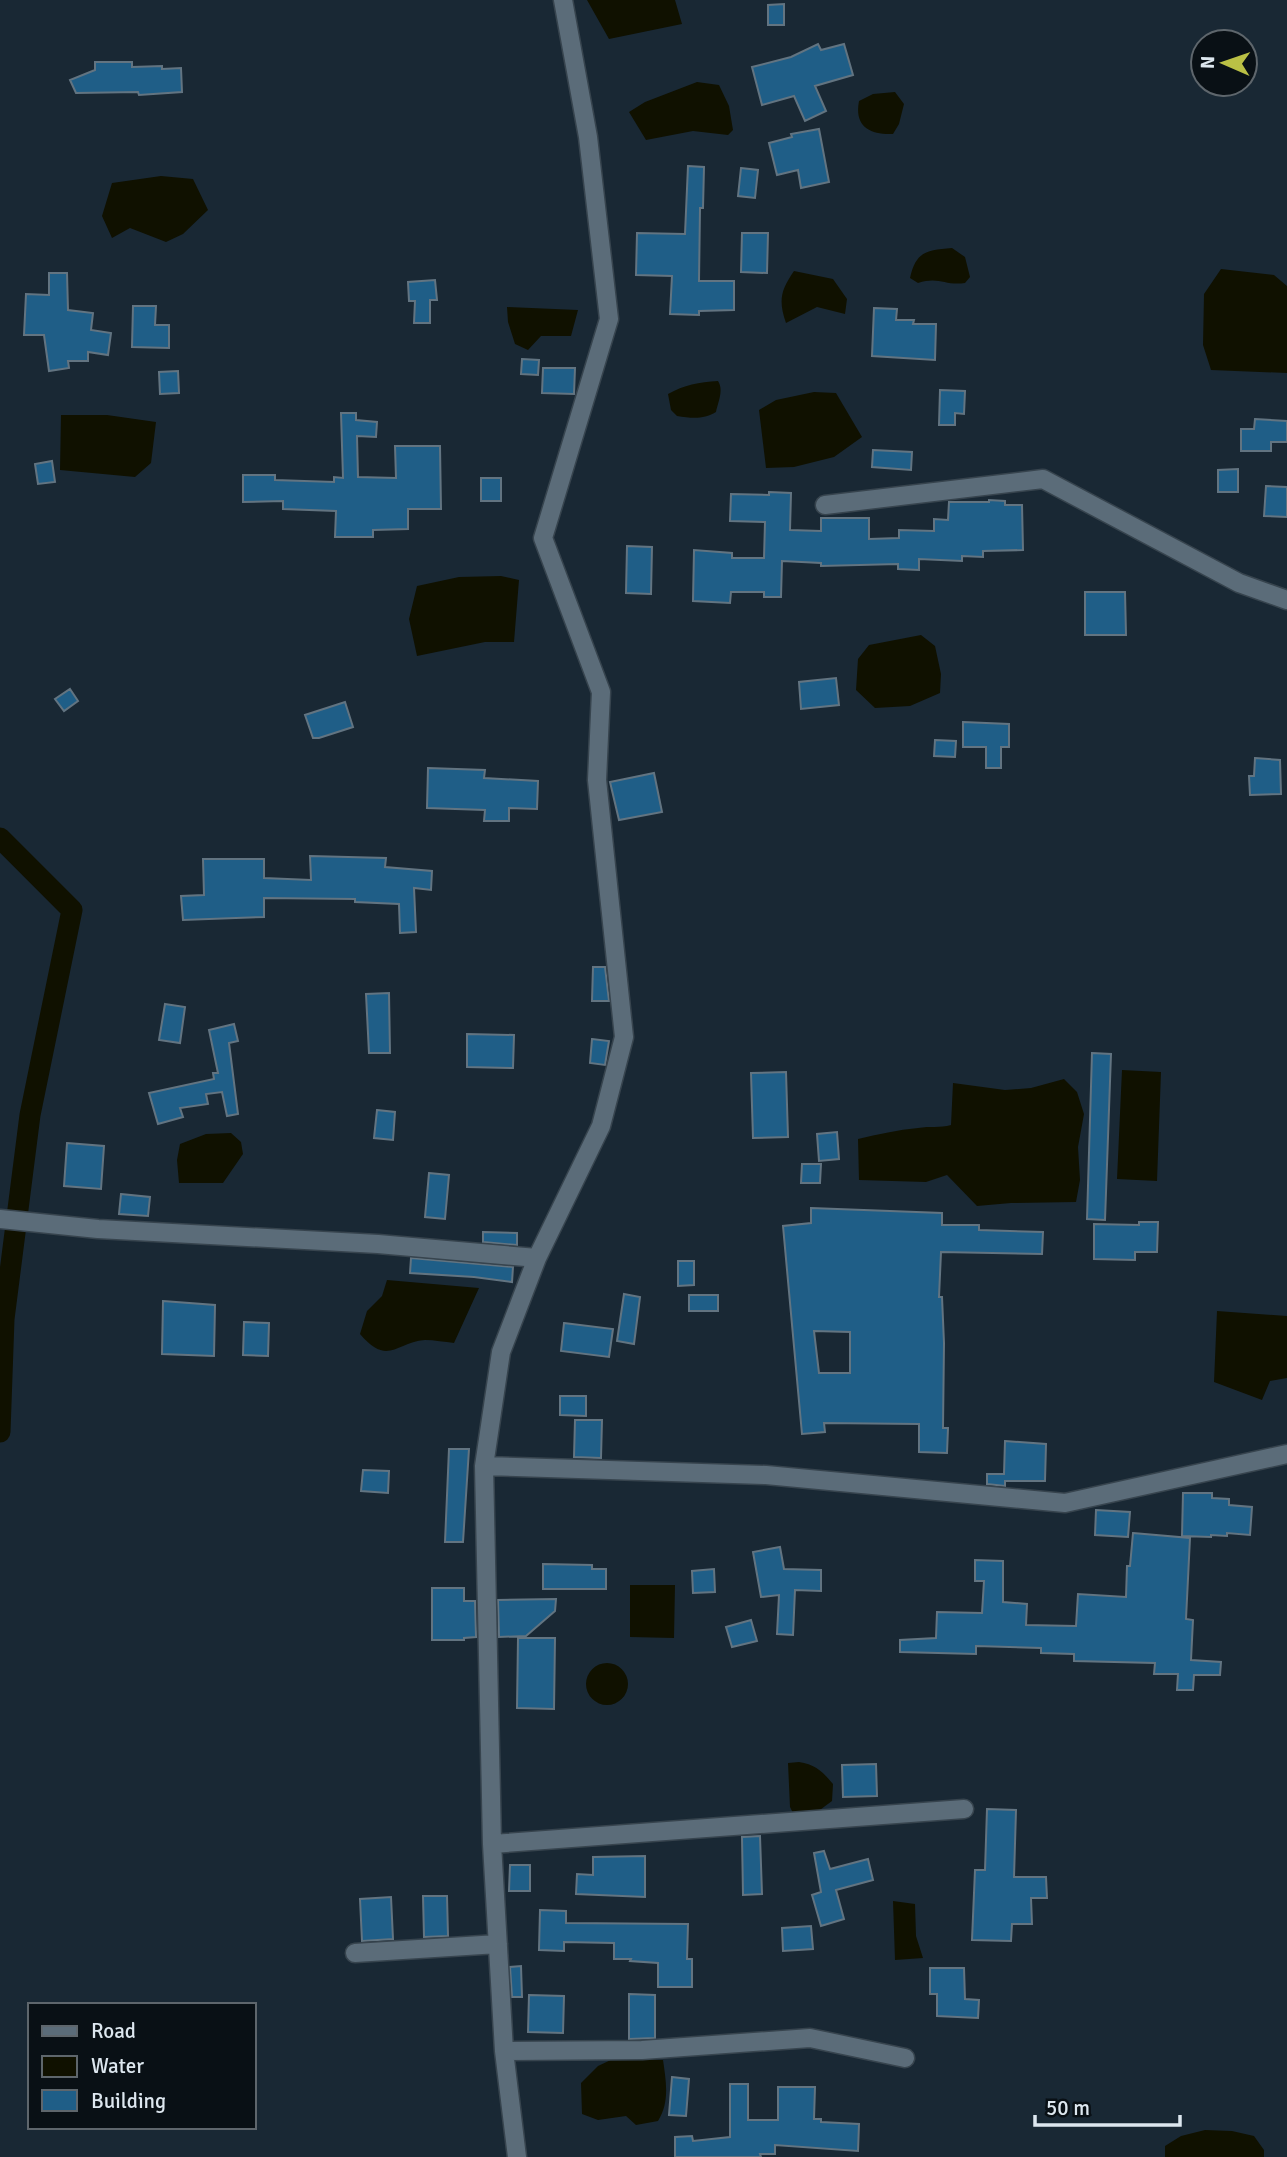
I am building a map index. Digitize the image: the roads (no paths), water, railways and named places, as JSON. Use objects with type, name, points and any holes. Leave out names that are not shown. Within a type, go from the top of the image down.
[{"type":"street","points":[[517,2157],[504,2051],[492,1844],[484,1466],[501,1352],[537,1258],[601,1125],[624,1037],[597,780],[601,692],[543,538],[610,319],[588,137],[563,0]]},
{"type":"street","points":[[825,505],[1043,479],[1239,583],[1287,600]]},
{"type":"street","points":[[0,1219],[98,1229],[379,1244],[537,1258]]},
{"type":"street","points":[[484,1466],[766,1475],[1065,1503],[1287,1454]]},
{"type":"street","points":[[492,1844],[964,1809]]},
{"type":"street","points":[[355,1953],[498,1944]]},
{"type":"street","points":[[504,2051],[642,2050],[810,2038],[905,2058]]},
{"type":"water","points":[[587,0],[675,0],[682,24],[609,39]]},
{"type":"water","points":[[697,82],[719,85],[729,106],[733,130],[728,135],[693,131],[646,140],[629,112],[645,102]]},
{"type":"water","points":[[895,92],[904,104],[899,124],[893,134],[877,133],[866,128],[859,117],[859,101],[873,94]]},
{"type":"water","points":[[161,176],[193,179],[208,210],[183,234],[166,242],[130,228],[112,238],[102,216],[112,183]]},
{"type":"water","points":[[952,248],[965,257],[970,277],[965,283],[931,280],[918,283],[910,278],[919,257],[929,251]]},
{"type":"water","points":[[1221,269],[1274,275],[1287,286],[1287,373],[1211,370],[1203,345],[1204,294]]},
{"type":"water","points":[[794,271],[833,279],[847,299],[845,314],[817,307],[786,323],[782,296]]},
{"type":"water","points":[[507,307],[578,310],[571,336],[541,336],[528,350],[515,344],[508,322]]},
{"type":"water","points":[[718,381],[721,392],[716,412],[692,418],[677,416],[671,410],[668,394],[692,384]]},
{"type":"water","points":[[814,392],[836,393],[862,437],[834,457],[794,467],[766,468],[759,410],[776,400]]},
{"type":"water","points":[[61,415],[107,415],[156,422],[151,463],[135,477],[60,470]]},
{"type":"water","points":[[501,576],[519,580],[514,642],[485,642],[417,656],[409,619],[417,586],[459,577]]},
{"type":"water","points":[[921,635],[935,646],[941,674],[940,693],[910,706],[875,708],[856,690],[858,659],[869,645]]},
{"type":"water","points":[[1122,1070],[1161,1072],[1157,1181],[1117,1179]]},
{"type":"water","points":[[1064,1079],[1077,1092],[1084,1114],[1078,1147],[1080,1180],[1076,1202],[977,1206],[947,1175],[926,1182],[859,1180],[858,1139],[922,1127],[951,1125],[953,1083],[1005,1090],[1031,1088]]},
{"type":"water","points":[[231,1133],[241,1142],[243,1154],[223,1183],[179,1183],[177,1160],[180,1144],[206,1134]]},
{"type":"water","points":[[387,1280],[479,1288],[454,1343],[425,1340],[385,1351],[370,1344],[360,1334],[367,1311],[382,1296]]},
{"type":"water","points":[[1217,1311],[1287,1316],[1287,1378],[1270,1381],[1262,1400],[1214,1382]]},
{"type":"water","points":[[630,1585],[675,1585],[674,1638],[630,1637]]},
{"type":"water","points":[[607,1663],[622,1669],[628,1684],[622,1699],[607,1705],[592,1699],[586,1684],[592,1669]]},
{"type":"water","points":[[799,1762],[818,1769],[833,1784],[832,1801],[813,1815],[793,1813],[790,1807],[788,1763]]},
{"type":"water","points":[[893,1901],[915,1904],[916,1936],[923,1958],[895,1960]]},
{"type":"water","points":[[615,2058],[663,2060],[666,2099],[658,2121],[636,2125],[626,2116],[598,2120],[582,2114],[581,2083],[598,2066]]},
{"type":"water","points":[[1205,2130],[1232,2131],[1254,2136],[1264,2150],[1264,2157],[1165,2157],[1165,2146],[1181,2136]]},
{"type":"waterway","points":[[0,838],[72,910],[30,1115],[4,1319],[0,1432]]}]
